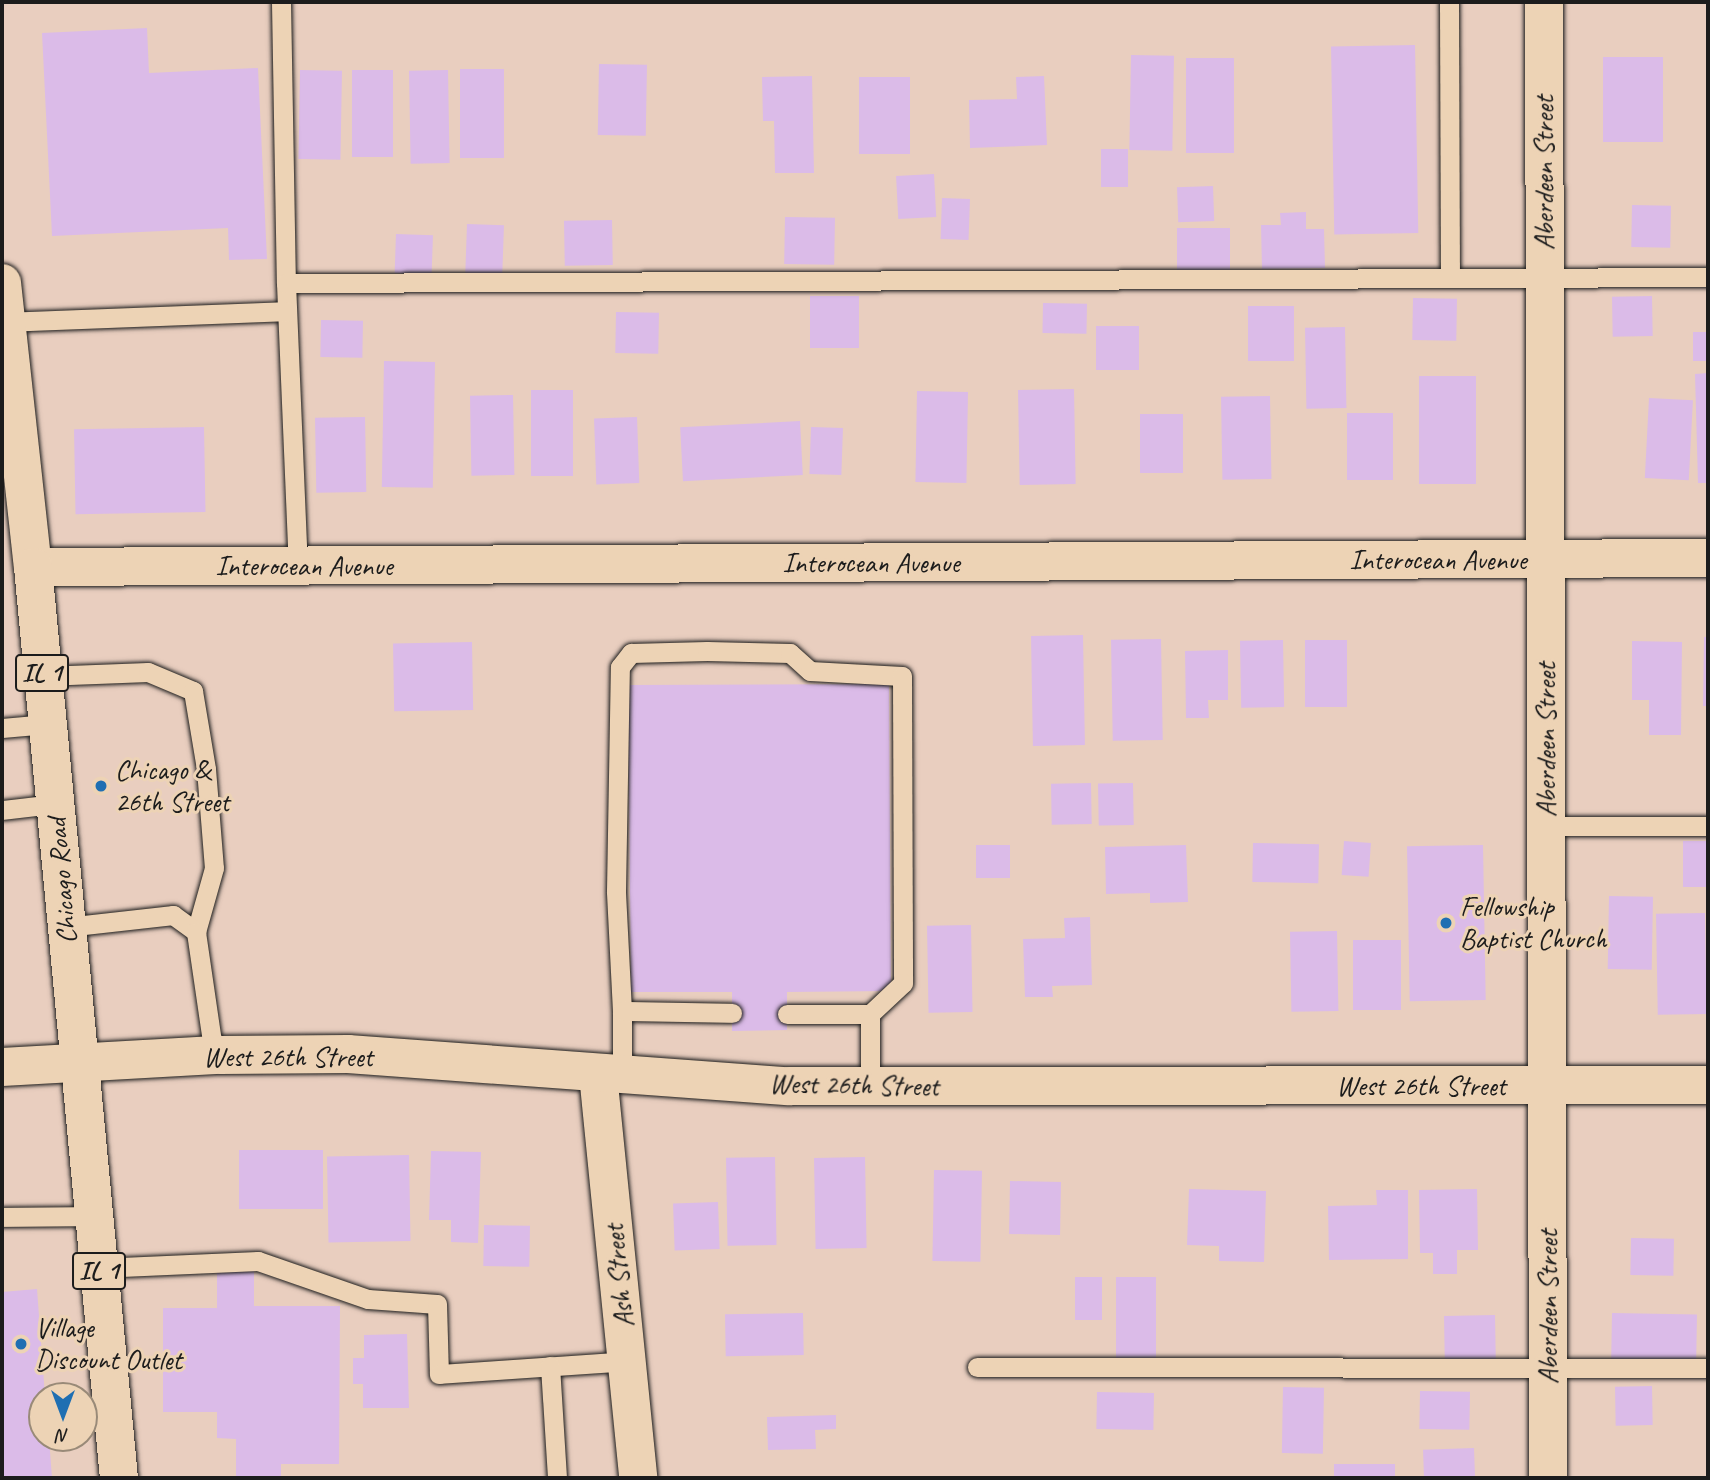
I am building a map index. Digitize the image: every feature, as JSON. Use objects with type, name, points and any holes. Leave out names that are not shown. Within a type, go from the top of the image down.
[{"type":"street","name":"Aberdeen Street","points":[[1544,2],[1548,1478]]},
{"type":"street","name":"Chicago Road","points":[[2,283],[8,388],[33,567],[119,1478]]},
{"type":"street","name":"Interocean Avenue","points":[[33,567],[1708,558]]},
{"type":"street","name":"West 26th Street","points":[[2,1067],[214,1055],[348,1054],[610,1074],[870,1087],[1708,1085]]},
{"type":"street","name":"Ash Street","points":[[610,1074],[638,1478]]},
{"type":"lane","points":[[281,2],[286,283],[298,566]]},
{"type":"lane","points":[[1449,2],[1450,278]]},
{"type":"lane","points":[[286,283],[1708,277]]},
{"type":"lane","points":[[6,322],[287,311]]},
{"type":"lane","points":[[610,1074],[622,1011],[616,891],[620,667],[631,653],[790,653],[810,671],[902,676],[903,983],[870,1014],[787,1014]]},
{"type":"lane","points":[[43,676],[148,672],[193,691],[206,769],[214,868],[196,932],[214,1055]]},
{"type":"lane","points":[[2,728],[47,724]]},
{"type":"lane","points":[[2,810],[54,804]]},
{"type":"lane","points":[[1546,826],[1708,826]]},
{"type":"lane","points":[[66,927],[173,915],[196,932]]},
{"type":"lane","points":[[622,1011],[732,1013]]},
{"type":"lane","points":[[870,1014],[870,1087]]},
{"type":"lane","points":[[2,1217],[93,1216]]},
{"type":"lane","points":[[99,1268],[258,1261],[368,1299],[437,1304],[439,1374],[628,1361]]},
{"type":"lane","points":[[550,1366],[556,1478]]},
{"type":"lane","points":[[976,1367],[1548,1370],[1708,1367]]},
{"type":"building","points":[[147,28],[149,73],[258,68],[267,259],[229,260],[228,228],[52,236],[42,33]]},
{"type":"building","points":[[1415,45],[1418,233],[1334,234],[1331,46]]},
{"type":"building","points":[[1131,55],[1174,56],[1172,151],[1129,150]]},
{"type":"building","points":[[1603,57],[1663,57],[1663,142],[1603,142]]},
{"type":"building","points":[[1186,58],[1234,58],[1234,153],[1186,153]]},
{"type":"building","points":[[599,64],[647,65],[646,136],[598,135]]},
{"type":"building","points":[[460,69],[504,69],[504,158],[460,158]]},
{"type":"building","points":[[300,70],[342,71],[340,160],[298,159]]},
{"type":"building","points":[[352,70],[393,70],[393,157],[352,157]]},
{"type":"building","points":[[448,70],[450,163],[411,164],[409,71]]},
{"type":"building","points":[[812,76],[814,173],[775,173],[774,121],[763,121],[762,77]]},
{"type":"building","points":[[1044,76],[1047,145],[970,148],[969,100],[1017,99],[1016,77]]},
{"type":"building","points":[[859,77],[910,77],[910,154],[859,154]]},
{"type":"building","points":[[1101,149],[1128,149],[1128,187],[1101,187]]},
{"type":"building","points":[[934,174],[936,217],[898,219],[896,176]]},
{"type":"building","points":[[1213,186],[1214,221],[1178,222],[1177,187]]},
{"type":"building","points":[[942,198],[970,199],[969,240],[941,239]]},
{"type":"building","points":[[1632,205],[1671,206],[1670,248],[1631,247]]},
{"type":"building","points":[[1306,212],[1306,229],[1324,229],[1325,268],[1262,269],[1261,225],[1281,225],[1280,213]]},
{"type":"building","points":[[785,217],[835,218],[834,265],[784,264]]},
{"type":"building","points":[[612,220],[613,265],[565,266],[564,221]]},
{"type":"building","points":[[467,224],[504,225],[502,274],[465,273]]},
{"type":"building","points":[[1177,228],[1230,228],[1230,270],[1177,270]]},
{"type":"building","points":[[396,234],[433,235],[432,274],[395,273]]},
{"type":"building","points":[[810,296],[859,296],[859,348],[810,348]]},
{"type":"building","points":[[1652,296],[1653,336],[1613,337],[1612,297]]},
{"type":"building","points":[[1413,298],[1457,299],[1456,341],[1412,340]]},
{"type":"building","points":[[1043,303],[1087,304],[1086,334],[1042,333]]},
{"type":"building","points":[[1248,306],[1294,306],[1294,361],[1248,361]]},
{"type":"building","points":[[616,312],[659,313],[658,354],[615,353]]},
{"type":"building","points":[[321,320],[363,321],[362,358],[320,357]]},
{"type":"building","points":[[1096,326],[1139,326],[1139,370],[1096,370]]},
{"type":"building","points":[[1345,327],[1346,408],[1306,409],[1305,328]]},
{"type":"building","points":[[1693,332],[1708,332],[1708,361],[1693,361]]},
{"type":"building","points":[[384,361],[435,362],[433,488],[382,487]]},
{"type":"building","points":[[1708,373],[1708,483],[1698,483],[1695,374]]},
{"type":"building","points":[[1419,376],[1476,376],[1476,484],[1419,484]]},
{"type":"building","points":[[1074,389],[1076,484],[1020,485],[1018,390]]},
{"type":"building","points":[[531,390],[573,390],[573,476],[531,476]]},
{"type":"building","points":[[917,391],[968,392],[966,483],[915,482]]},
{"type":"building","points":[[513,395],[514,475],[471,476],[470,396]]},
{"type":"building","points":[[1270,396],[1271,479],[1222,480],[1221,397]]},
{"type":"building","points":[[1649,398],[1693,400],[1689,480],[1645,478]]},
{"type":"building","points":[[1347,413],[1393,413],[1393,480],[1347,480]]},
{"type":"building","points":[[1140,414],[1183,414],[1183,473],[1140,473]]},
{"type":"building","points":[[365,417],[366,492],[316,493],[315,418]]},
{"type":"building","points":[[637,417],[639,483],[596,484],[594,419]]},
{"type":"building","points":[[800,421],[803,475],[683,481],[680,427]]},
{"type":"building","points":[[204,427],[205,512],[76,514],[74,429]]},
{"type":"building","points":[[811,427],[843,428],[841,475],[809,474]]},
{"type":"building","points":[[1083,635],[1085,745],[1033,746],[1031,636]]},
{"type":"building","points":[[1704,637],[1708,637],[1708,706],[1703,706]]},
{"type":"building","points":[[1161,639],[1163,740],[1113,741],[1111,640]]},
{"type":"building","points":[[1283,640],[1284,707],[1241,708],[1240,641]]},
{"type":"building","points":[[1305,640],[1347,640],[1347,707],[1305,707]]},
{"type":"building","points":[[1632,641],[1682,642],[1681,735],[1649,735],[1649,700],[1632,700]]},
{"type":"building","points":[[472,642],[473,710],[394,711],[393,643]]},
{"type":"building","points":[[1228,650],[1228,700],[1208,700],[1209,718],[1186,718],[1185,651]]},
{"type":"building","points":[[889,684],[891,991],[787,992],[787,1030],[732,1031],[732,992],[631,992],[628,685]]},
{"type":"building","points":[[1091,783],[1092,824],[1052,825],[1051,784]]},
{"type":"building","points":[[1133,783],[1134,825],[1099,826],[1098,784]]},
{"type":"building","points":[[1344,841],[1371,843],[1369,877],[1342,875]]},
{"type":"building","points":[[1683,841],[1708,841],[1708,887],[1683,887]]},
{"type":"building","points":[[1253,843],[1319,844],[1318,883],[1252,882]]},
{"type":"building","points":[[976,845],[1010,845],[1010,878],[976,878]]},
{"type":"building","points":[[1186,845],[1188,902],[1150,903],[1150,893],[1106,894],[1105,847]]},
{"type":"building","name":"Fellowship Baptist Church","points":[[1483,845],[1486,1000],[1410,1001],[1407,846]]},
{"type":"building","points":[[1609,896],[1653,897],[1652,970],[1608,969]]},
{"type":"building","points":[[1705,913],[1707,1014],[1658,1015],[1656,914]]},
{"type":"building","points":[[1090,917],[1092,985],[1052,986],[1053,997],[1025,997],[1023,939],[1065,938],[1064,918]]},
{"type":"building","points":[[971,925],[973,1012],[929,1013],[927,926]]},
{"type":"building","points":[[1337,931],[1338,1011],[1291,1012],[1290,932]]},
{"type":"building","points":[[1353,940],[1401,940],[1401,1010],[1353,1010]]},
{"type":"building","points":[[239,1150],[323,1150],[323,1209],[239,1209]]},
{"type":"building","points":[[431,1151],[481,1152],[478,1243],[451,1242],[451,1220],[429,1220]]},
{"type":"building","points":[[409,1155],[411,1241],[329,1242],[327,1156]]},
{"type":"building","points":[[775,1157],[777,1245],[728,1246],[726,1158]]},
{"type":"building","points":[[865,1157],[867,1248],[816,1249],[814,1158]]},
{"type":"building","points":[[934,1170],[982,1171],[980,1262],[932,1261]]},
{"type":"building","points":[[1010,1181],[1061,1182],[1060,1235],[1009,1234]]},
{"type":"building","points":[[1189,1189],[1266,1191],[1264,1262],[1219,1261],[1219,1246],[1187,1245]]},
{"type":"building","points":[[1477,1189],[1478,1250],[1457,1250],[1457,1274],[1433,1274],[1433,1253],[1420,1253],[1419,1190]]},
{"type":"building","points":[[1376,1190],[1408,1190],[1408,1259],[1329,1260],[1328,1206],[1377,1205]]},
{"type":"building","points":[[718,1202],[720,1249],[675,1251],[673,1204]]},
{"type":"building","points":[[484,1225],[530,1226],[529,1267],[483,1266]]},
{"type":"building","points":[[1631,1238],[1674,1239],[1673,1276],[1630,1275]]},
{"type":"building","points":[[217,1269],[254,1269],[254,1306],[340,1306],[339,1464],[281,1464],[281,1478],[236,1478],[236,1439],[217,1438],[217,1412],[163,1412],[163,1308],[217,1308]]},
{"type":"building","points":[[1075,1277],[1102,1277],[1102,1320],[1075,1320]]},
{"type":"building","points":[[1116,1277],[1156,1277],[1156,1359],[1116,1359]]},
{"type":"building","name":"Village Discount Outlet","points":[[37,1289],[44,1382],[28,1382],[28,1452],[50,1452],[52,1478],[2,1478],[2,1292]]},
{"type":"building","points":[[803,1313],[804,1355],[726,1356],[725,1314]]},
{"type":"building","points":[[1612,1313],[1697,1314],[1696,1361],[1611,1360]]},
{"type":"building","points":[[1495,1315],[1496,1361],[1445,1362],[1444,1316]]},
{"type":"building","points":[[407,1334],[409,1408],[363,1408],[363,1384],[353,1384],[353,1358],[364,1358],[364,1335]]},
{"type":"building","points":[[1652,1386],[1653,1425],[1616,1426],[1615,1387]]},
{"type":"building","points":[[1283,1387],[1324,1388],[1323,1454],[1282,1453]]},
{"type":"building","points":[[1420,1391],[1470,1392],[1469,1430],[1419,1429]]},
{"type":"building","points":[[1097,1392],[1154,1393],[1153,1430],[1096,1429]]},
{"type":"building","points":[[836,1415],[836,1429],[815,1430],[816,1449],[768,1450],[767,1417]]},
{"type":"building","points":[[1474,1448],[1475,1478],[1424,1478],[1423,1450]]},
{"type":"building","points":[[1334,1464],[1395,1464],[1395,1478],[1334,1478]]},
{"type":"place","name":"Chicago & 26th Street","points":[[101,786]]},
{"type":"place","name":"Fellowship Baptist Church","points":[[1446,923]]},
{"type":"place","name":"Village Discount Outlet","points":[[21,1344]]}]
